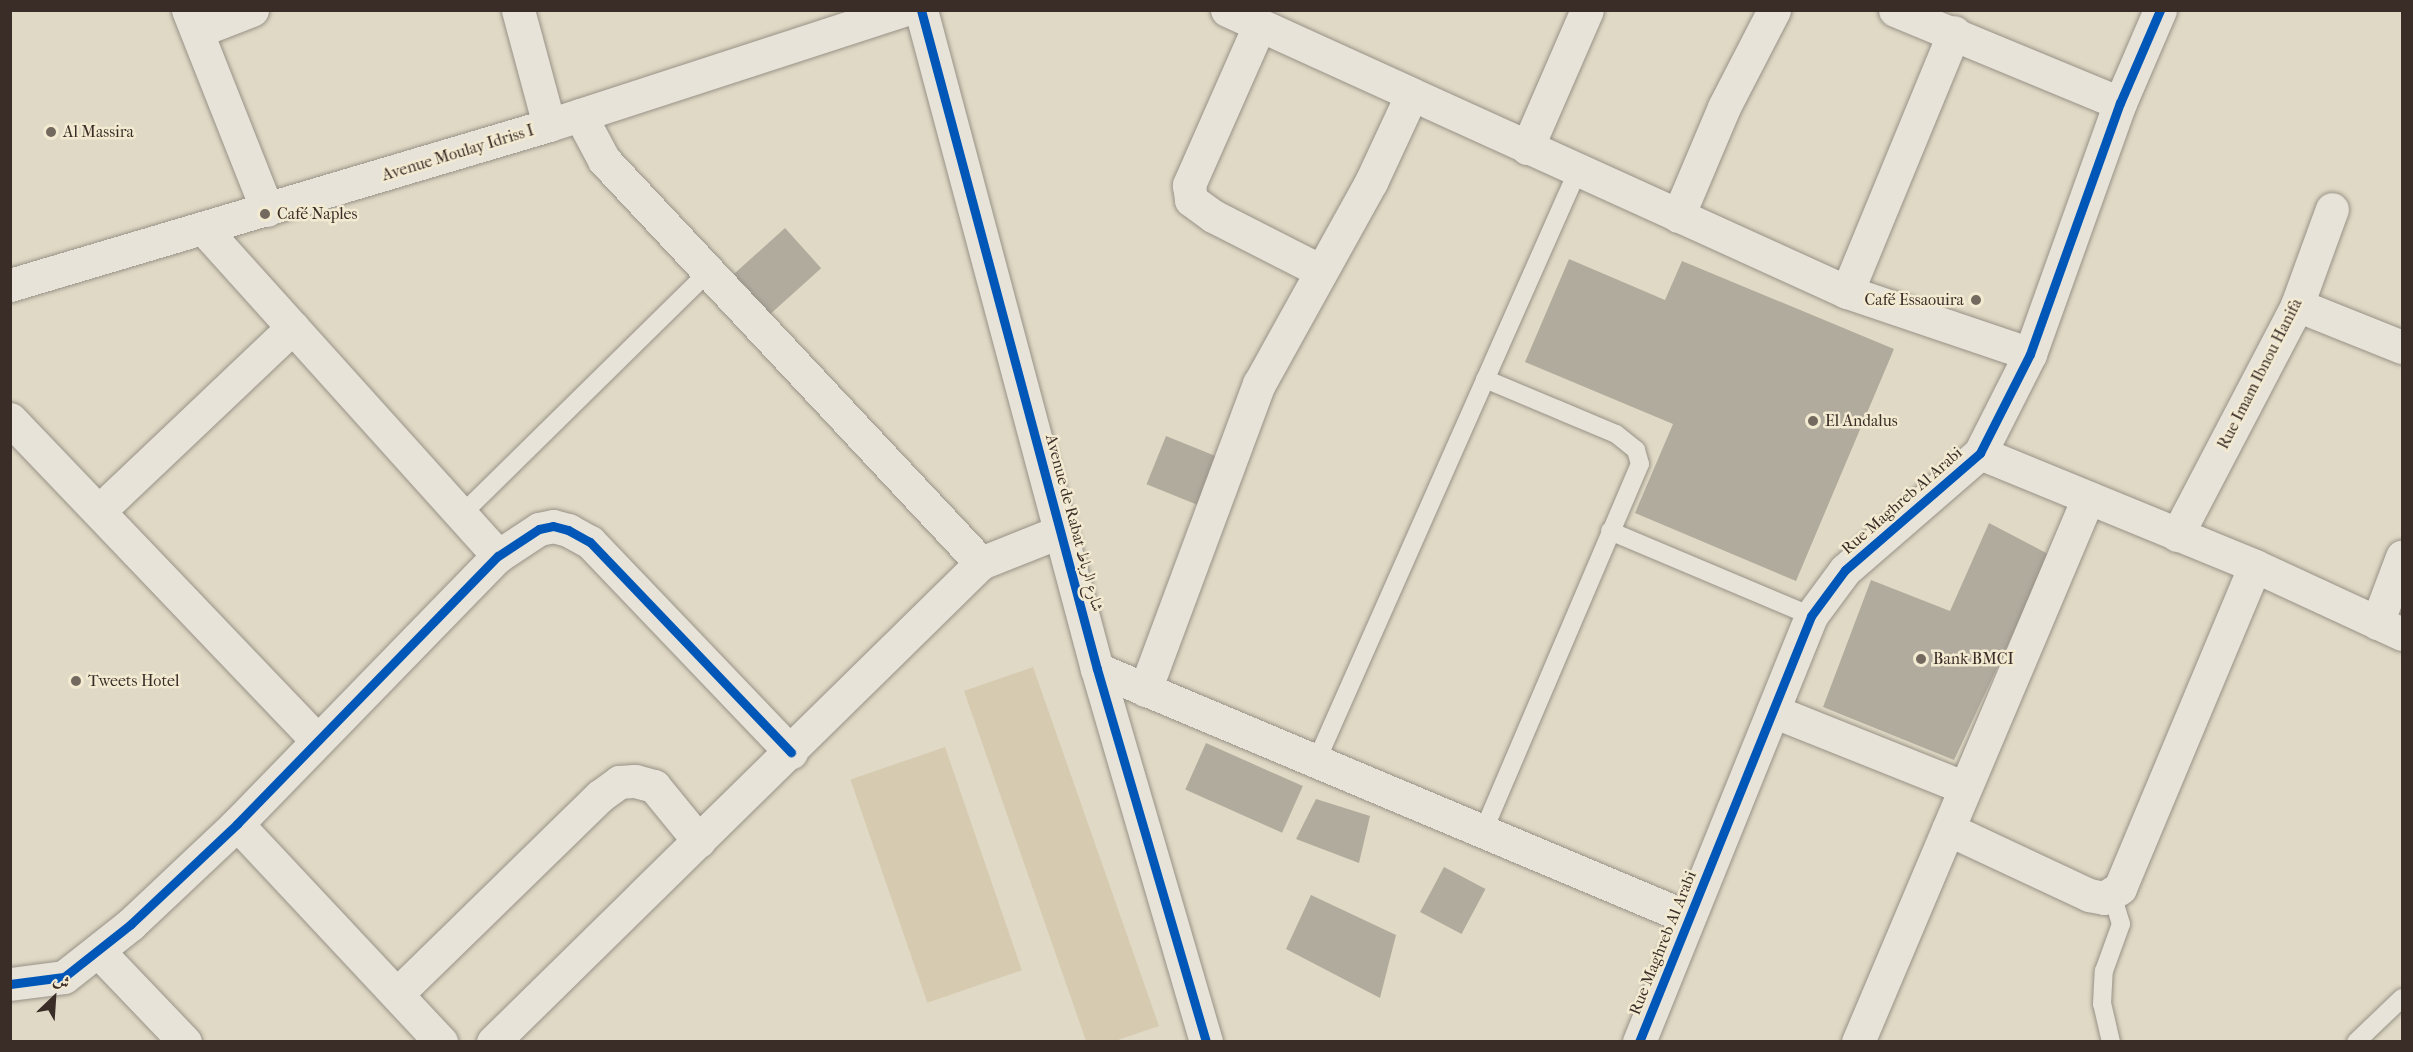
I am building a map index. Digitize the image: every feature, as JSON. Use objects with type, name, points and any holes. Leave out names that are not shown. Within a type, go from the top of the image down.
[{"type":"street","points":[[252,10],[193,21],[267,210]]},
{"type":"street","points":[[518,10],[549,125]]},
{"type":"street","name":"Avenue Moulay Idriss I","points":[[10,285],[549,125],[902,10]]},
{"type":"street","name":"Avenue de Rabat شارع الرباط","points":[[921,10],[1097,669],[1206,1041]]},
{"type":"street","points":[[1227,10],[1411,96],[1847,292],[2030,354]]},
{"type":"street","points":[[1527,148],[1587,10]]},
{"type":"street","points":[[1678,216],[1724,107],[1774,10]]},
{"type":"street","points":[[1895,10],[1954,32],[2120,103]]},
{"type":"street","name":"Rue Maghreb Al Arabi","points":[[1639,1041],[1811,616],[1845,570],[1980,453],[2030,354],[2120,103],[2160,10]]},
{"type":"street","points":[[1259,26],[1190,185],[1191,200],[1213,216],[1319,270]]},
{"type":"street","points":[[1847,292],[1954,32]]},
{"type":"street","points":[[1145,690],[1259,384],[1319,270],[1371,182],[1411,96]]},
{"type":"street","points":[[580,115],[604,160],[981,563]]},
{"type":"street","name":"Rue Imam Ibnou Hanifa","points":[[2177,535],[2296,305],[2331,209]]},
{"type":"street","points":[[204,229],[498,556]]},
{"type":"street","points":[[2296,305],[2403,347]]},
{"type":"street","points":[[99,511],[293,327]]},
{"type":"street","points":[[10,419],[317,740]]},
{"type":"street","points":[[1980,453],[2255,566],[2390,629],[2403,557]]},
{"type":"street","points":[[1858,1041],[1963,788],[2088,498]]},
{"type":"street","points":[[10,984],[64,977],[98,951],[237,824],[498,556],[539,529],[553,526],[590,542],[791,752]]},
{"type":"street","points":[[493,1041],[791,752],[981,563],[1061,531]]},
{"type":"street","points":[[1947,829],[2089,895],[2104,898],[2120,888],[2255,566]]},
{"type":"street","points":[[1097,669],[1689,918]]},
{"type":"street","points":[[1773,711],[1963,788]]},
{"type":"street","points":[[397,994],[600,796],[620,783],[634,781],[654,786],[699,841]]},
{"type":"street","points":[[237,824],[441,1041]]},
{"type":"street","points":[[98,951],[185,1041]]},
{"type":"lane","points":[[1316,762],[1578,170]]},
{"type":"lane","points":[[461,515],[708,272]]},
{"type":"lane","points":[[1483,832],[1610,531],[1635,483],[1640,464],[1636,450],[1616,434],[1485,379]]},
{"type":"lane","points":[[1610,531],[1811,616]]},
{"type":"lane","points":[[2111,1041],[2103,1004],[2104,971],[2121,924],[2112,894]]},
{"type":"lane","points":[[2355,1041],[2403,998]]},
{"type":"shaded area","points":[[1033,667],[1159,1026],[1115,1041],[1086,1041],[964,691]]},
{"type":"shaded area","points":[[945,747],[1022,970],[927,1003],[850,780]]},
{"type":"building","points":[[785,228],[821,268],[768,316],[732,276]]},
{"type":"building","points":[[1569,259],[1665,300],[1682,261],[1894,349],[1796,581],[1635,513],[1673,424],[1525,362]]},
{"type":"building","points":[[1166,436],[1220,458],[1200,506],[1147,484]]},
{"type":"building","name":"Bank BMCI","points":[[1989,523],[2050,555],[1954,760],[1823,707],[1871,580],[1950,611]]},
{"type":"building","points":[[1206,743],[1303,786],[1282,833],[1185,790]]},
{"type":"building","points":[[1316,799],[1370,816],[1359,863],[1296,839]]},
{"type":"building","points":[[1444,867],[1485,889],[1462,934],[1420,912]]},
{"type":"building","points":[[1311,895],[1396,935],[1380,998],[1286,949]]},
{"type":"cycle path","points":[[921,10],[1097,669],[1206,1042]]},
{"type":"cycle path","points":[[1639,1042],[1811,616],[1845,570],[1980,453],[2030,354],[2120,103],[2160,10]]},
{"type":"cycle path","points":[[10,984],[64,977],[131,924],[237,824],[498,556],[539,529],[553,526],[568,530],[590,542],[791,752]]},
{"type":"place","name":"Al Massira","points":[[51,132]]},
{"type":"place","name":"Café Naples","points":[[265,214]]},
{"type":"place","name":"Café Essaouira","points":[[1976,300]]},
{"type":"place","name":"El Andalus","points":[[1813,421]]},
{"type":"place","name":"Bank BMCI","points":[[1921,659]]},
{"type":"place","name":"Tweets Hotel","points":[[76,681]]}]
